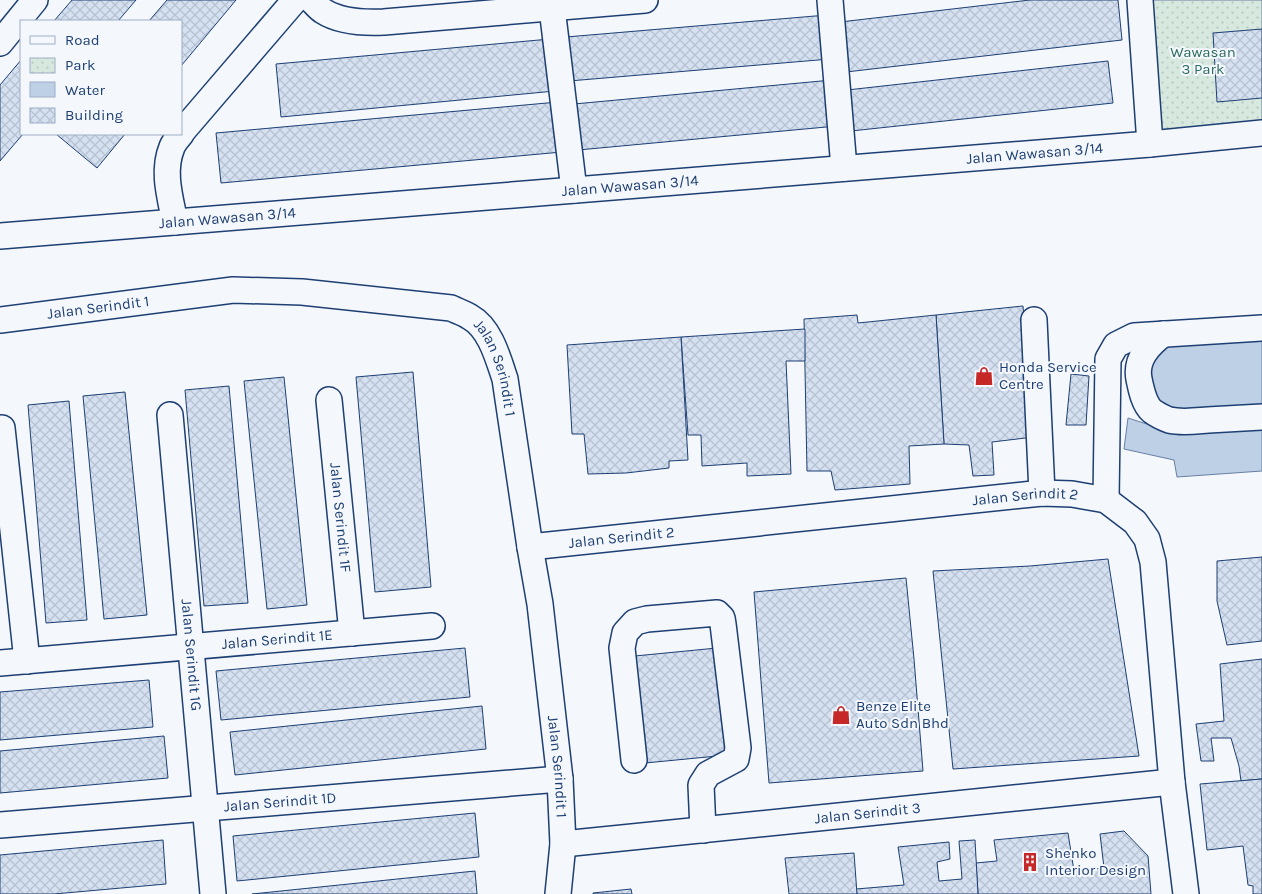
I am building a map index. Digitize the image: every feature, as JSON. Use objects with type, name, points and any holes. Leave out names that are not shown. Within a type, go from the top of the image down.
[{"type":"street","points":[[0,43],[35,0]]},
{"type":"street","points":[[182,133],[295,0]]},
{"type":"street","points":[[311,0],[329,14],[342,19],[362,22],[645,0]]},
{"type":"street","points":[[830,0],[844,168]]},
{"type":"street","points":[[1140,0],[1150,144]]},
{"type":"street","points":[[552,8],[574,190]]},
{"type":"street","name":"Jalan Wawasan 3/14","points":[[0,236],[1150,144],[1262,133]]},
{"type":"street","points":[[175,222],[167,165],[172,146],[180,135]]},
{"type":"street","name":"Jalan Serindit 1","points":[[0,320],[233,290],[302,292],[451,308],[472,318],[486,332],[496,352],[505,379],[540,604],[560,779],[563,844],[558,894]]},
{"type":"street","points":[[1034,320],[1042,493]]},
{"type":"street","points":[[1106,500],[1108,359],[1116,345],[1134,336],[1262,328]]},
{"type":"street","points":[[1163,334],[1144,352],[1139,363],[1138,376],[1141,389],[1152,411],[1168,419],[1184,422],[1262,417]]},
{"type":"street","name":"Jalan Serindit 1F","points":[[329,400],[352,633]]},
{"type":"street","name":"Jalan Serindit 1G","points":[[170,416],[213,894]]},
{"type":"street","points":[[2,428],[27,661]]},
{"type":"street","name":"Jalan Serindit 2","points":[[530,547],[1042,493],[1072,494],[1106,500],[1135,522],[1147,539],[1153,562],[1172,782],[1186,894]]},
{"type":"street","points":[[634,760],[622,648],[626,632],[635,622],[647,619],[717,613],[722,618],[724,624],[738,748],[736,759],[708,774],[701,785],[703,830]]},
{"type":"street","name":"Jalan Serindit 1E","points":[[0,663],[432,626]]},
{"type":"street","name":"Jalan Serindit 1D","points":[[0,825],[560,779]]},
{"type":"street","name":"Jalan Serindit 3","points":[[563,844],[1172,782]]},
{"type":"green space","name":"Wawasan 3 Park","points":[[1139,0],[1262,0],[1262,133],[1150,144]]},
{"type":"water","points":[[1262,337],[1262,411],[1173,416],[1155,405],[1151,378],[1152,364],[1161,351],[1170,344]]},
{"type":"water","points":[[1128,418],[1175,433],[1262,428],[1262,471],[1177,477],[1174,460],[1124,449]]},
{"type":"building","points":[[72,0],[136,0],[119,20],[55,20]]},
{"type":"building","points":[[167,0],[236,0],[182,65],[182,20],[150,20]]},
{"type":"building","points":[[1030,0],[1118,0],[1122,40],[846,72],[840,22]]},
{"type":"building","points":[[827,15],[830,59],[569,81],[566,37]]},
{"type":"building","points":[[1262,29],[1262,98],[1217,102],[1213,33]]},
{"type":"building","points":[[550,39],[555,91],[281,117],[276,64]]},
{"type":"building","points":[[20,61],[20,135],[22,135],[0,161],[0,85]]},
{"type":"building","points":[[1108,61],[1113,103],[851,131],[847,90]]},
{"type":"building","points":[[832,80],[837,126],[578,150],[574,104]]},
{"type":"building","points":[[558,102],[562,152],[221,183],[216,133]]},
{"type":"building","points":[[57,135],[124,135],[97,168]]},
{"type":"building","name":"Honda Service Centre","points":[[1023,306],[1034,437],[992,442],[994,475],[973,476],[969,445],[944,444],[936,315]]},
{"type":"building","points":[[857,315],[858,323],[936,315],[944,444],[909,446],[910,484],[835,490],[831,471],[807,471],[804,319]]},
{"type":"building","points":[[805,329],[805,361],[786,361],[791,474],[747,476],[747,463],[702,466],[701,435],[688,435],[681,337]]},
{"type":"building","points":[[681,337],[688,460],[669,461],[669,468],[626,473],[588,474],[584,434],[572,434],[567,345]]},
{"type":"building","points":[[413,372],[431,587],[375,592],[356,377]]},
{"type":"building","points":[[1071,374],[1089,376],[1086,425],[1066,425]]},
{"type":"building","points":[[284,377],[307,605],[267,609],[244,381]]},
{"type":"building","points":[[229,386],[248,603],[204,606],[185,390]]},
{"type":"building","points":[[125,392],[147,615],[104,619],[83,396]]},
{"type":"building","points":[[69,401],[87,620],[46,623],[28,405]]},
{"type":"building","points":[[1262,557],[1262,641],[1227,645],[1217,601],[1217,561]]},
{"type":"building","points":[[1108,559],[1139,756],[953,769],[933,571],[1030,566]]},
{"type":"building","name":"Benze Elite Auto Sdn Bhd","points":[[906,578],[923,771],[769,783],[754,592]]},
{"type":"building","points":[[465,648],[470,697],[221,720],[216,671]]},
{"type":"building","points":[[717,648],[728,755],[645,763],[635,656]]},
{"type":"building","points":[[1262,659],[1262,779],[1241,781],[1231,738],[1211,738],[1214,761],[1201,761],[1196,724],[1224,721],[1220,664]]},
{"type":"building","points":[[149,680],[153,727],[0,740],[0,692]]},
{"type":"building","points":[[482,706],[486,749],[235,775],[230,732]]},
{"type":"building","points":[[164,736],[168,778],[0,793],[0,751]]},
{"type":"building","points":[[1262,779],[1262,894],[1253,894],[1253,886],[1248,885],[1243,846],[1207,850],[1200,784]]},
{"type":"building","points":[[475,813],[479,857],[237,881],[233,836]]},
{"type":"building","name":"Shenko Interior Design","points":[[1124,831],[1148,856],[1151,894],[978,894],[976,863],[997,861],[994,840],[1068,833],[1074,871],[1104,868],[1100,834]]},
{"type":"building","points":[[163,840],[166,884],[54,894],[0,894],[0,855]]},
{"type":"building","points":[[975,840],[978,894],[857,894],[856,889],[904,885],[898,847],[949,842],[950,859],[937,862],[939,881],[962,879],[959,841]]},
{"type":"building","points":[[854,853],[857,894],[789,894],[785,858]]},
{"type":"building","points":[[475,871],[477,894],[252,894]]},
{"type":"building","points":[[631,889],[632,894],[593,894],[593,893]]},
{"type":"place","name":"Honda Service Centre","points":[[984,376]]},
{"type":"place","name":"Benze Elite Auto Sdn Bhd","points":[[841,715]]},
{"type":"place","name":"Shenko Interior Design","points":[[1030,862]]}]
